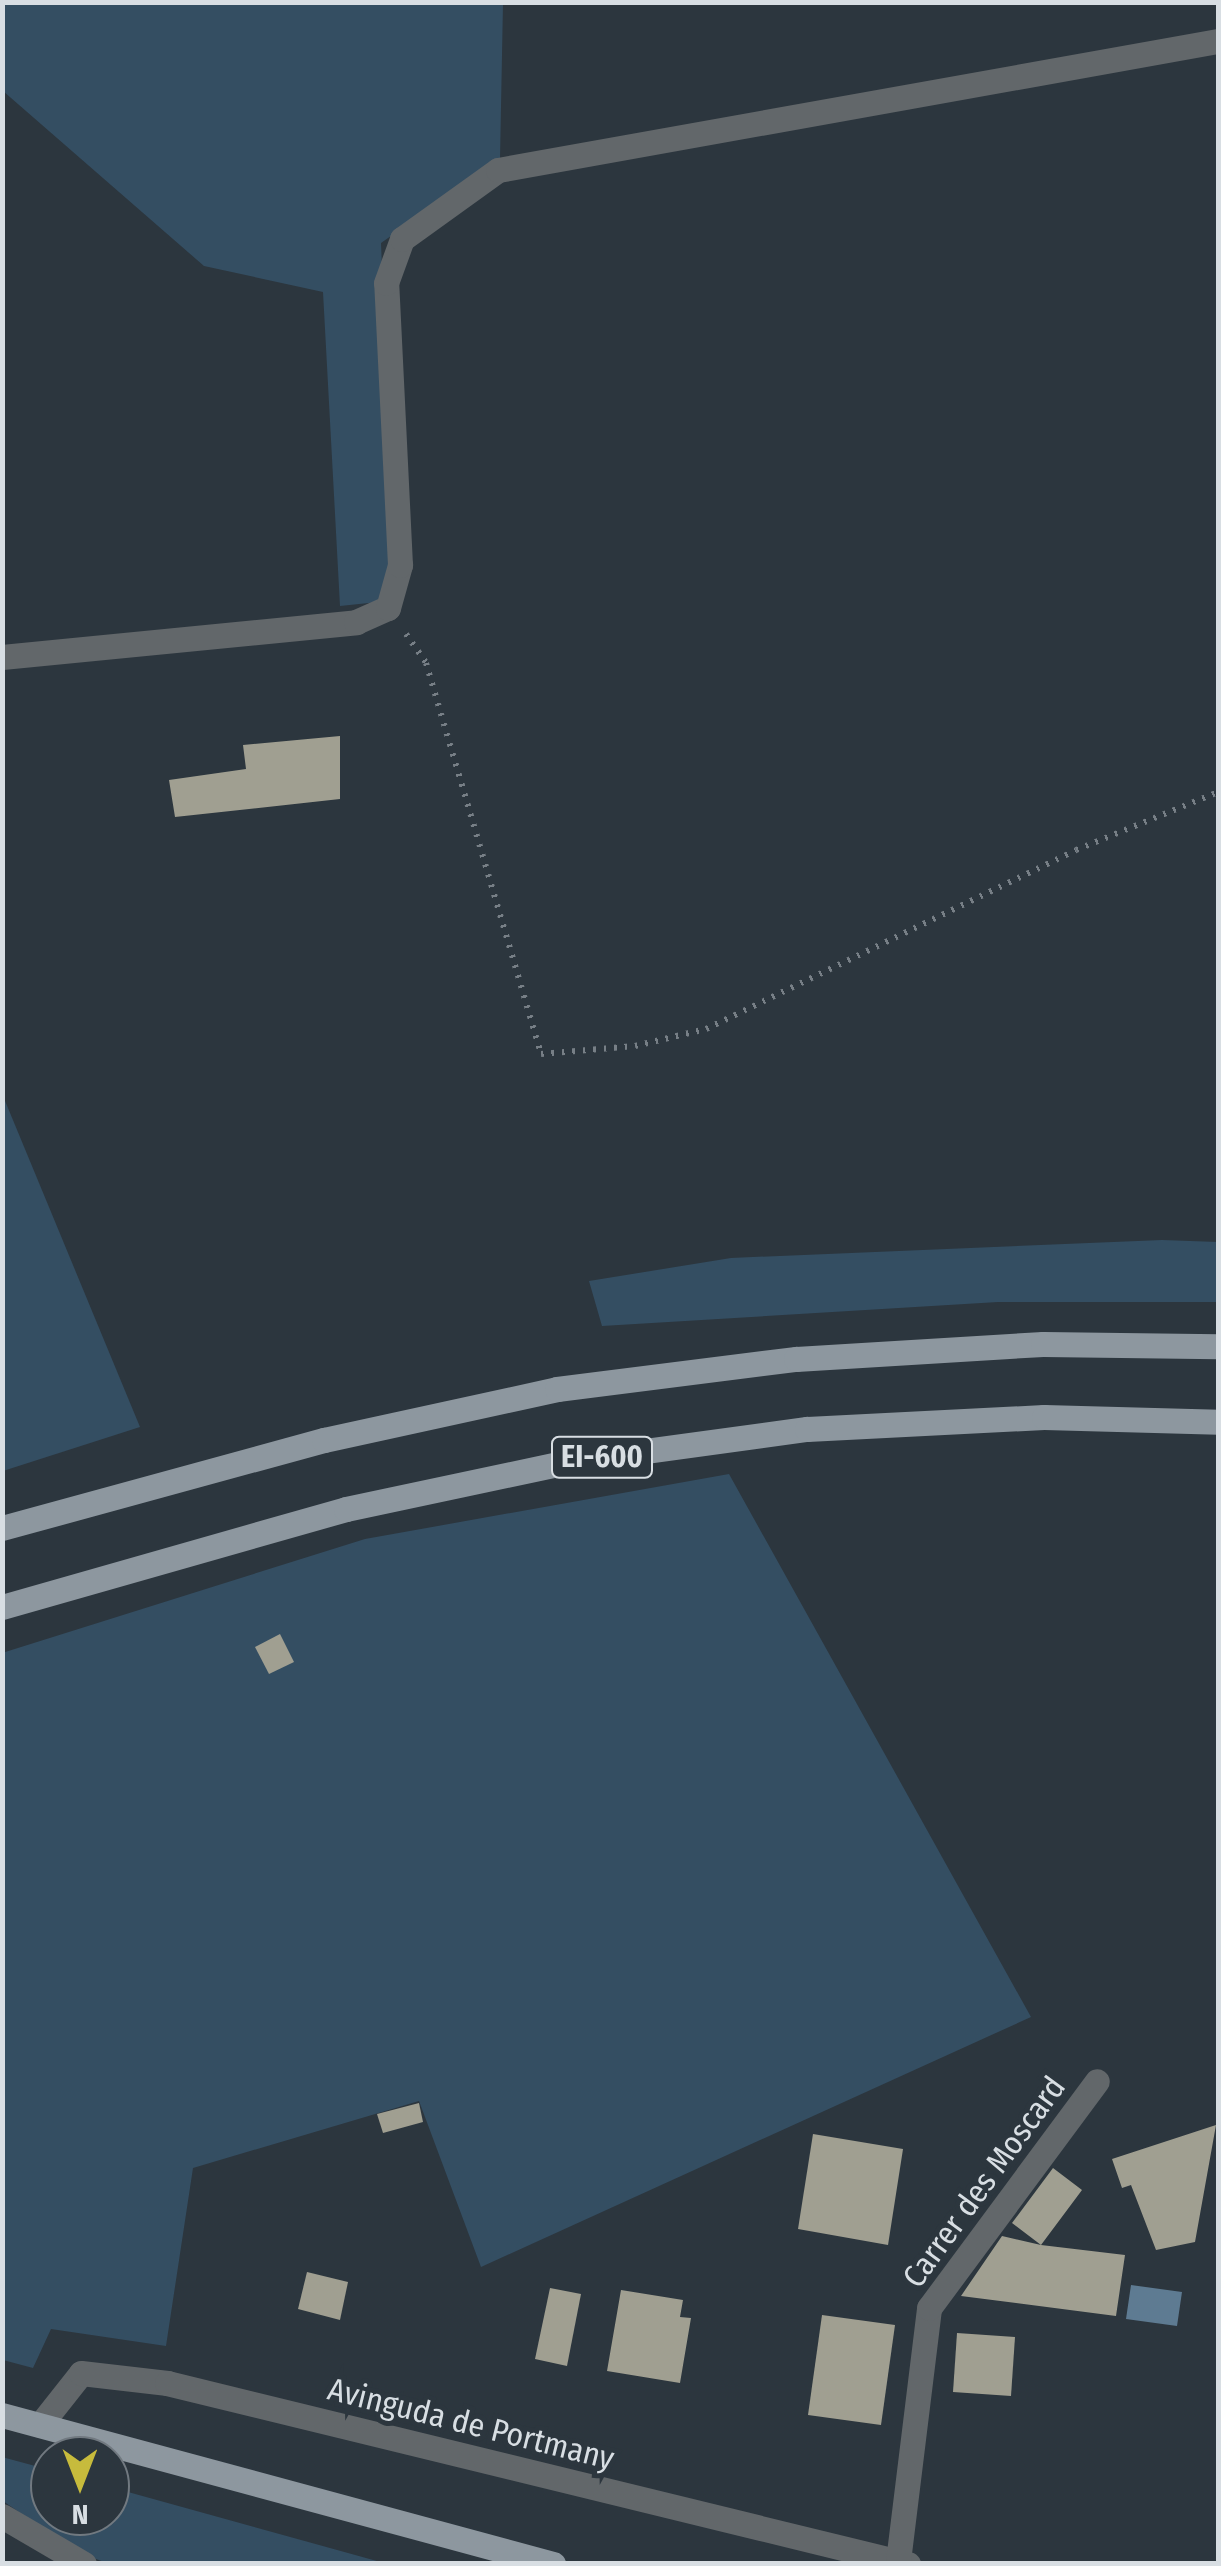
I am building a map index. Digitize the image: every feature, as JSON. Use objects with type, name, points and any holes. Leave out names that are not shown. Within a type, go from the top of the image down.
[{"type":"main road","name":"EI-600","points":[[2,1528],[324,1440],[557,1389],[834,1356],[1043,1344],[1218,1346]]},
{"type":"main road","name":"EI-600","points":[[2,1607],[346,1509],[572,1461],[806,1429],[1044,1417],[1218,1422]]},
{"type":"main road","points":[[2,2415],[553,2564]]},
{"type":"street","points":[[2,656],[356,622],[388,608],[400,565],[386,284],[402,240],[498,170],[1218,41]]},
{"type":"street","name":"Carrer des Moscard","points":[[903,2562],[929,2308],[1097,2081]]},
{"type":"street","name":"Avinguda de Portmany","points":[[40,2425],[81,2373],[167,2383],[903,2562]]},
{"type":"street","points":[[2,2516],[84,2564]]},
{"type":"path","points":[[388,608],[426,663],[541,1054],[635,1046],[706,1029],[1076,850],[1218,792]]},
{"type":"shaded area","points":[[3,3],[503,3],[500,159],[381,243],[394,561],[378,602],[340,606],[323,292],[204,266],[3,91]]},
{"type":"shaded area","points":[[3,1096],[140,1427],[2,1471]]},
{"type":"shaded area","points":[[1162,1240],[1218,1242],[1218,1302],[998,1302],[602,1326],[589,1281],[731,1258]]},
{"type":"shaded area","points":[[729,1474],[1031,2017],[481,2267],[419,2101],[193,2168],[166,2346],[51,2329],[33,2368],[3,2360],[2,1653],[365,1539]]},
{"type":"shaded area","points":[[1131,2285],[1182,2292],[1177,2326],[1126,2319]]},
{"type":"shaded area","points":[[2,2457],[30,2465],[30,2520],[3,2501]]},
{"type":"shaded area","points":[[130,2493],[384,2563],[107,2563],[77,2552],[54,2536],[130,2536]]},
{"type":"building","points":[[340,736],[340,799],[175,817],[169,780],[246,769],[243,745]]},
{"type":"building","points":[[280,1634],[294,1662],[269,1674],[255,1647]]},
{"type":"building","points":[[419,2103],[423,2122],[383,2133],[377,2114]]},
{"type":"building","points":[[1216,2125],[1195,2242],[1156,2250],[1131,2185],[1122,2188],[1112,2159]]},
{"type":"building","points":[[813,2134],[903,2149],[888,2245],[798,2229]]},
{"type":"building","points":[[1053,2168],[1082,2190],[1041,2245],[1012,2223]]},
{"type":"building","points":[[1002,2236],[1125,2255],[1116,2316],[961,2296]]},
{"type":"building","points":[[307,2272],[348,2282],[340,2320],[298,2309]]},
{"type":"building","points":[[550,2288],[581,2294],[567,2366],[535,2359]]},
{"type":"building","points":[[621,2290],[683,2300],[680,2317],[691,2318],[680,2383],[607,2371]]},
{"type":"building","points":[[822,2315],[895,2325],[881,2425],[808,2415]]},
{"type":"building","points":[[957,2333],[1015,2337],[1011,2396],[953,2392]]}]
